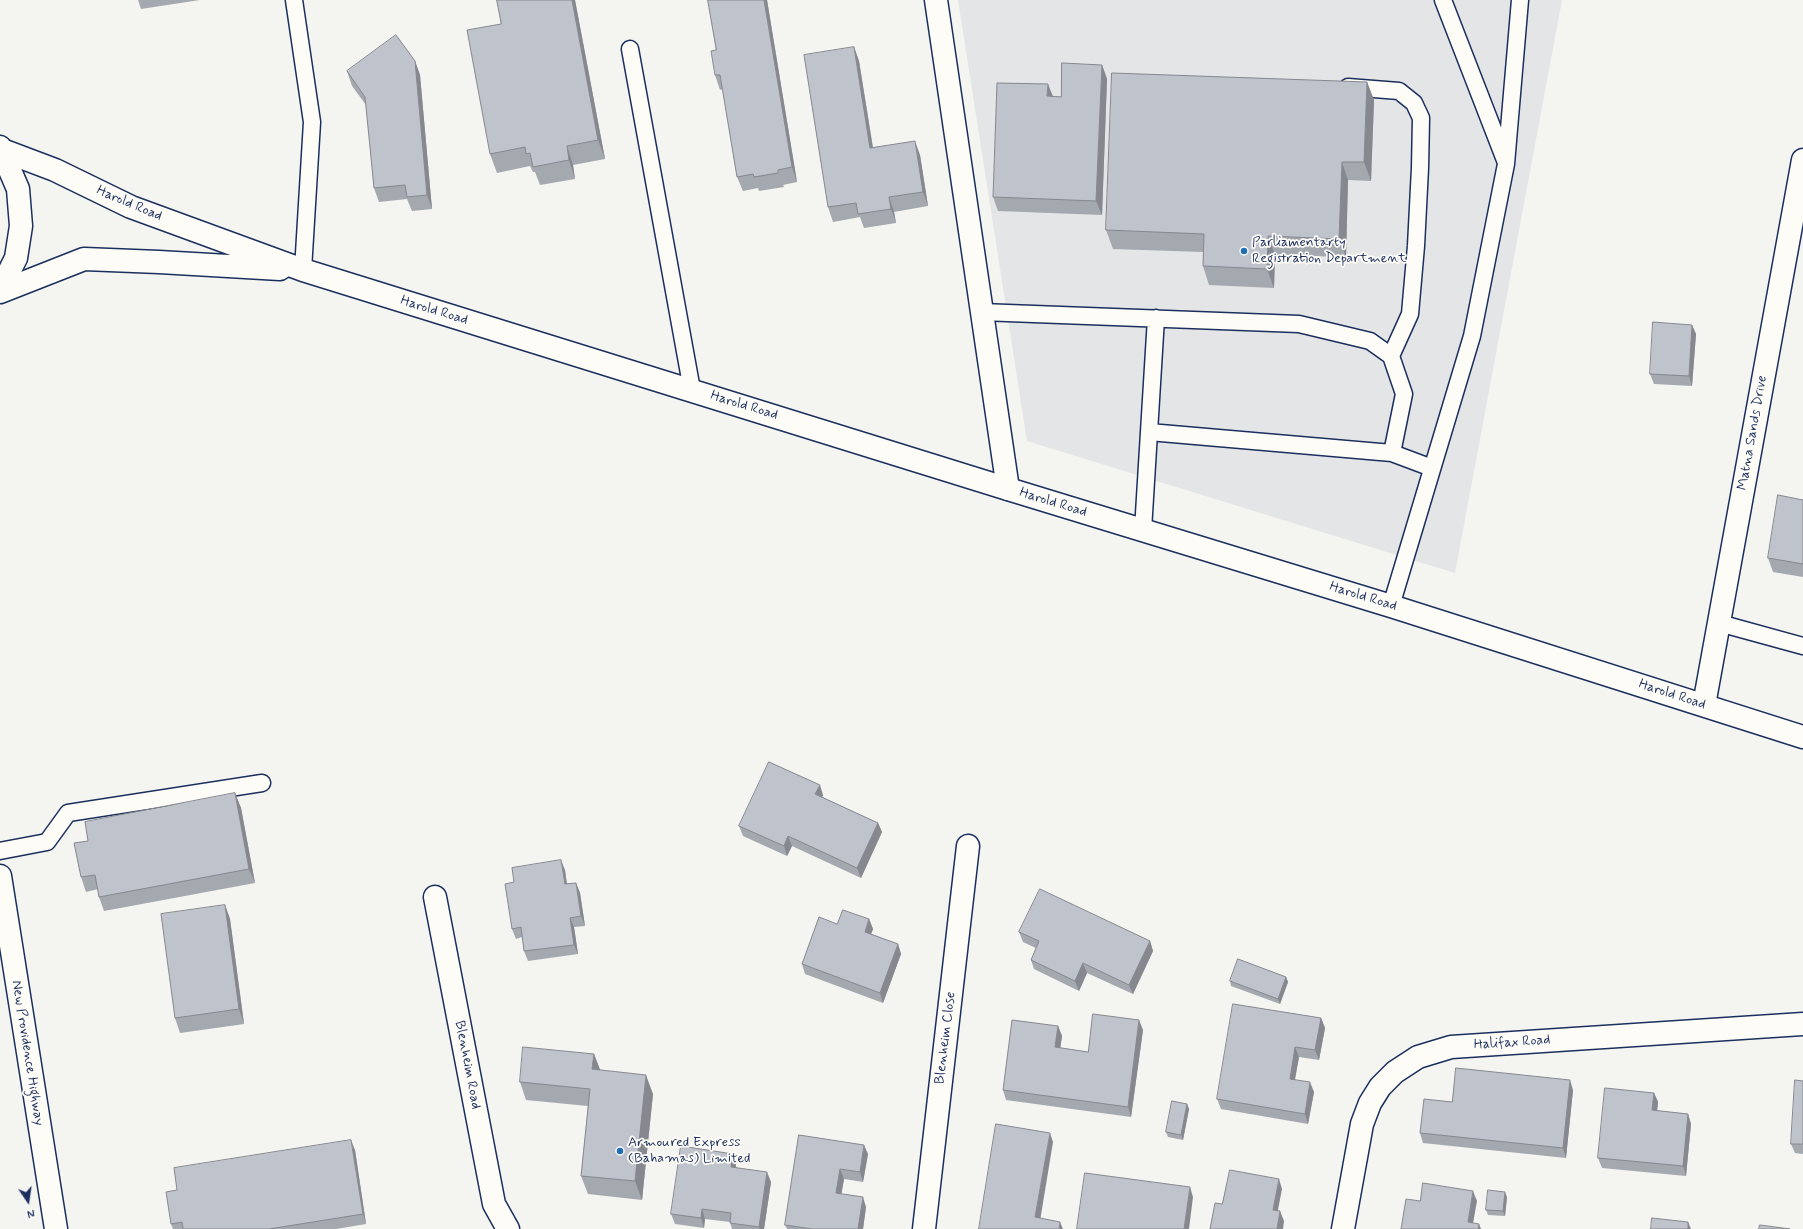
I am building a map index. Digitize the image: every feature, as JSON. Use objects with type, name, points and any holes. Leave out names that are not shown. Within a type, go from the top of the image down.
[{"type":"main road","points":[[936,0],[1008,489]]},
{"type":"main road","name":"Harold Road","points":[[1,148],[55,170],[132,207],[303,270],[1008,489],[1391,606],[1803,737]]},
{"type":"main road","points":[[0,291],[16,258],[21,226],[18,189],[1,148]]},
{"type":"main road","name":"Matna Sands Drive","points":[[1704,706],[1803,160]]},
{"type":"main road","name":"Harold Road","points":[[0,291],[84,259],[303,270]]},
{"type":"main road","name":"Blenheim Close","points":[[924,1229],[968,846]]},
{"type":"main road","name":"New Providence Highway","points":[[0,876],[56,1229]]},
{"type":"main road","name":"Blenheim Road","points":[[435,897],[494,1204],[508,1229]]},
{"type":"main road","name":"Halifax Road","points":[[1343,1229],[1362,1124],[1370,1103],[1380,1087],[1395,1072],[1418,1057],[1451,1047],[1803,1024]]},
{"type":"lane","points":[[294,0],[312,122],[303,270]]},
{"type":"lane","points":[[1443,0],[1506,164]]},
{"type":"lane","points":[[1391,606],[1472,336],[1506,164],[1520,0]]},
{"type":"lane","points":[[630,49],[692,390]]},
{"type":"lane","points":[[1329,86],[1399,91],[1414,103],[1420,118],[1416,238],[1410,314],[1391,356]]},
{"type":"lane","points":[[981,312],[1299,324],[1370,341],[1391,356],[1404,394],[1392,453]]},
{"type":"lane","points":[[1143,530],[1156,318]]},
{"type":"lane","points":[[1149,432],[1392,453],[1432,468]]},
{"type":"lane","points":[[1719,623],[1803,646]]},
{"type":"lane","points":[[0,851],[47,842],[68,813],[262,783]]},
{"type":"shaded area","points":[[958,0],[1562,0],[1455,573],[1027,441]]},
{"type":"building","points":[[497,0],[572,0],[598,140],[567,146],[569,160],[533,167],[530,153],[526,154],[525,147],[490,154],[467,30],[501,24]]},
{"type":"building","points":[[708,0],[764,0],[792,167],[778,170],[778,173],[754,177],[753,174],[737,177],[720,75],[715,75],[711,51],[716,50]]},
{"type":"building","points":[[396,35],[415,61],[427,195],[407,197],[405,185],[374,188],[365,97],[347,71]]},
{"type":"building","points":[[854,47],[870,148],[915,141],[923,192],[889,197],[891,209],[858,214],[856,203],[828,207],[804,55]]},
{"type":"building","points":[[1062,63],[1102,65],[1096,201],[993,197],[997,83],[1048,84],[1047,96],[1061,97]]},
{"type":"building","points":[[1112,73],[1367,82],[1364,162],[1342,162],[1339,239],[1268,236],[1267,269],[1203,266],[1204,234],[1106,230]]},
{"type":"building","points":[[1653,322],[1692,325],[1689,376],[1650,374]]},
{"type":"building","points":[[1778,495],[1803,500],[1803,564],[1768,558]]},
{"type":"building","points":[[769,762],[820,785],[815,794],[878,823],[857,868],[788,836],[784,846],[739,826]]},
{"type":"building","points":[[235,793],[249,869],[99,897],[95,875],[81,877],[74,843],[88,841],[85,822]]},
{"type":"building","points":[[561,860],[565,884],[576,883],[581,916],[570,918],[574,945],[524,951],[521,927],[512,929],[505,884],[514,882],[512,868]]},
{"type":"building","points":[[1040,889],[1150,941],[1129,985],[1083,963],[1075,981],[1031,960],[1039,941],[1019,932]]},
{"type":"building","points":[[225,905],[239,1009],[175,1018],[161,914]]},
{"type":"building","points":[[843,910],[869,919],[865,932],[898,944],[880,993],[802,964],[819,917],[837,924]]},
{"type":"building","points":[[1238,959],[1286,977],[1278,999],[1230,981]]},
{"type":"building","points":[[1233,1004],[1321,1018],[1315,1050],[1295,1047],[1290,1079],[1310,1082],[1305,1114],[1217,1099]]},
{"type":"building","points":[[1093,1014],[1139,1020],[1128,1107],[1003,1090],[1012,1020],[1058,1026],[1055,1047],[1088,1052]]},
{"type":"building","name":"Armoured Express (Bahamas) Limited","points":[[523,1047],[594,1054],[592,1069],[646,1075],[635,1181],[581,1176],[590,1089],[520,1082]]},
{"type":"building","points":[[1456,1068],[1570,1080],[1563,1148],[1420,1133],[1424,1099],[1452,1102]]},
{"type":"building","points":[[1795,1080],[1803,1081],[1803,1144],[1791,1144]]},
{"type":"building","points":[[1605,1088],[1654,1093],[1652,1110],[1688,1114],[1683,1166],[1598,1158]]},
{"type":"building","points":[[1172,1101],[1187,1104],[1181,1135],[1166,1132]]},
{"type":"building","points":[[996,1124],[1050,1133],[1035,1217],[1060,1222],[1059,1229],[979,1229]]},
{"type":"building","points":[[799,1135],[864,1145],[860,1172],[840,1169],[836,1193],[863,1197],[858,1229],[812,1229],[785,1225]]},
{"type":"building","points":[[351,1140],[363,1214],[269,1229],[183,1229],[182,1222],[171,1224],[166,1192],[177,1190],[174,1168]]},
{"type":"building","points":[[681,1146],[733,1154],[731,1167],[767,1172],[759,1227],[730,1223],[731,1213],[702,1209],[701,1218],[671,1214]]},
{"type":"building","points":[[1230,1170],[1279,1179],[1273,1210],[1280,1211],[1277,1229],[1210,1229],[1215,1203],[1222,1204]]},
{"type":"building","points":[[1085,1173],[1190,1187],[1184,1229],[1077,1229]]},
{"type":"building","points":[[1423,1183],[1473,1191],[1468,1222],[1479,1224],[1478,1229],[1401,1229],[1406,1199],[1420,1201]]},
{"type":"building","points":[[1488,1190],[1505,1192],[1503,1211],[1486,1210]]},
{"type":"building","points":[[1652,1218],[1688,1222],[1688,1229],[1651,1229]]},
{"type":"building","points":[[1760,1225],[1790,1229],[1759,1229]]},
{"type":"place","name":"Parliamentarty Registration Department","points":[[1244,251]]},
{"type":"place","name":"Armoured Express (Bahamas) Limited","points":[[620,1151]]}]
